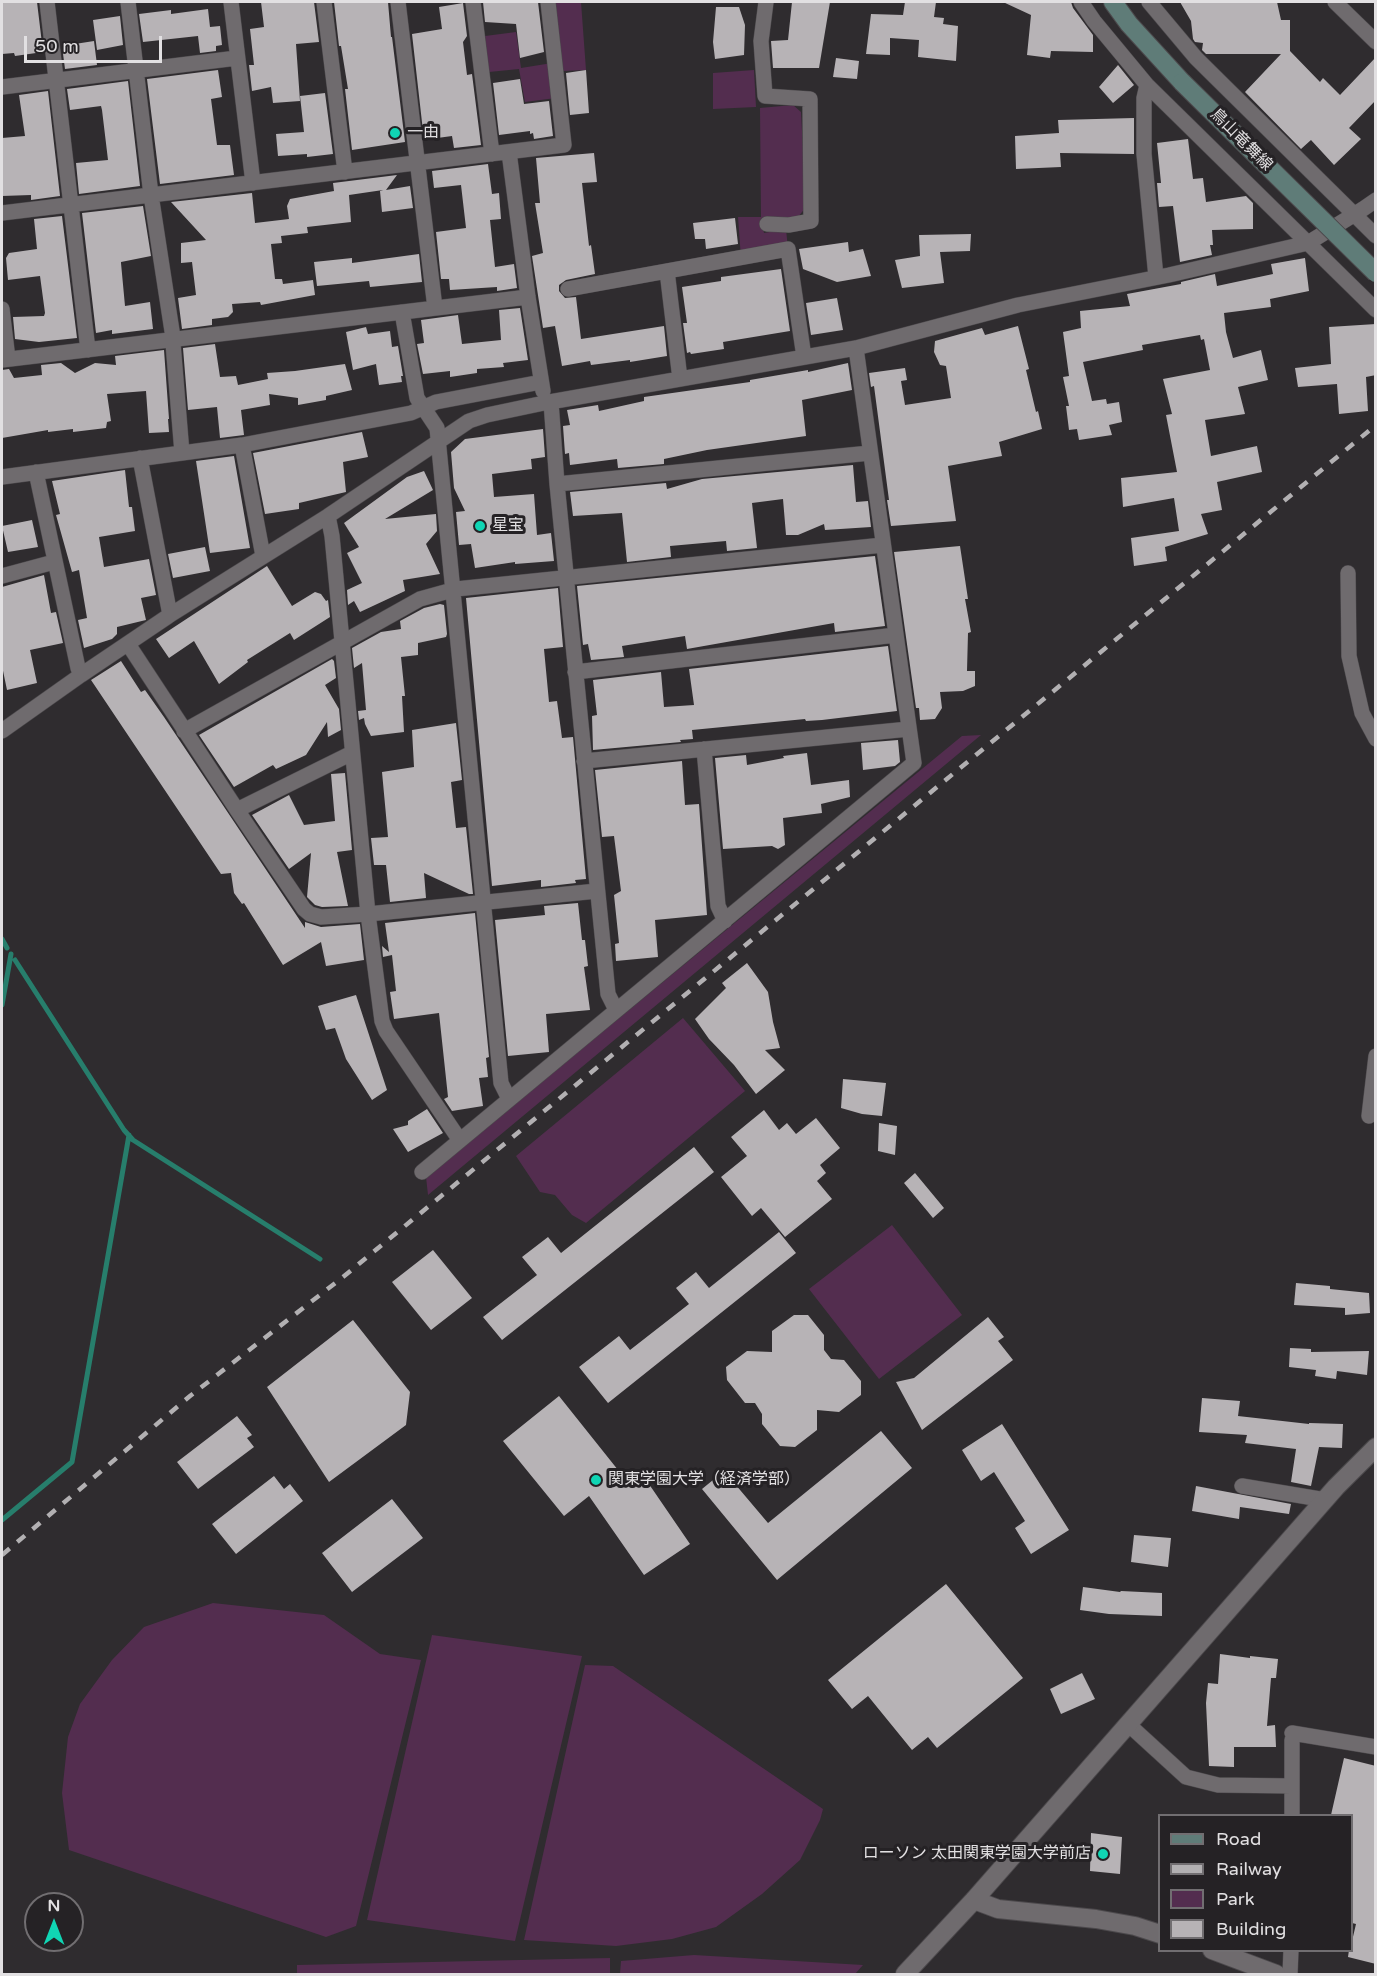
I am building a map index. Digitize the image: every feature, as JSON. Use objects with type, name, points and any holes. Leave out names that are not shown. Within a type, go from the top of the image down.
[{"type":"main road","name":"鳥山竜舞線","points":[[1113,2],[1129,24],[1182,82],[1376,273]]},
{"type":"street","points":[[47,2],[88,350]]},
{"type":"street","points":[[128,2],[151,195],[172,331],[182,453]]},
{"type":"street","points":[[231,2],[252,183]]},
{"type":"street","points":[[324,2],[345,172]]},
{"type":"street","points":[[398,2],[435,308]]},
{"type":"street","points":[[473,2],[492,154]]},
{"type":"street","points":[[2,213],[564,146],[548,2]]},
{"type":"street","points":[[766,2],[761,41],[765,96],[810,99],[811,221],[789,225],[767,224]]},
{"type":"street","points":[[1081,2],[1147,85],[1376,310]]},
{"type":"street","points":[[1149,2],[1196,58],[1376,236]]},
{"type":"street","points":[[1342,3],[1376,42]]},
{"type":"street","points":[[2,87],[237,58]]},
{"type":"street","points":[[1147,85],[1144,98],[1144,154],[1156,277]]},
{"type":"street","points":[[509,152],[541,382],[548,402],[608,994],[616,1010]]},
{"type":"street","points":[[2,727],[170,615],[328,516],[438,441],[469,422],[487,415],[548,402],[856,348],[1018,305],[1308,243],[1376,200]]},
{"type":"street","points":[[789,225],[788,249],[804,357]]},
{"type":"street","points":[[568,289],[788,249]]},
{"type":"street","points":[[667,271],[680,379]]},
{"type":"street","points":[[2,309],[4,360],[528,297]]},
{"type":"street","points":[[402,312],[417,398],[437,428],[501,1083],[509,1099]]},
{"type":"street","points":[[422,1172],[914,763],[856,348]]},
{"type":"street","points":[[2,477],[242,445],[411,413],[436,402],[541,382]]},
{"type":"street","points":[[242,445],[263,556]]},
{"type":"street","points":[[557,484],[870,453]]},
{"type":"street","points":[[140,458],[170,615]]},
{"type":"street","points":[[36,472],[54,562],[81,675]]},
{"type":"street","points":[[328,516],[343,643],[368,914],[382,1022],[459,1139]]},
{"type":"street","points":[[184,731],[420,600],[453,590],[883,545]]},
{"type":"street","points":[[2,576],[54,562]]},
{"type":"street","points":[[1348,573],[1349,656],[1362,713],[1376,739]]},
{"type":"street","points":[[575,672],[896,635]]},
{"type":"street","points":[[128,644],[237,810],[304,909],[310,914],[321,917],[368,914],[597,891]]},
{"type":"street","points":[[584,761],[909,729]]},
{"type":"street","points":[[704,749],[718,906],[725,921]]},
{"type":"street","points":[[237,810],[352,753]]},
{"type":"street","points":[[1369,1116],[1376,1056]]},
{"type":"street","points":[[908,1973],[1326,1500],[1376,1447]]},
{"type":"street","points":[[1242,1486],[1326,1500]]},
{"type":"street","points":[[1128,1724],[1186,1777],[1218,1785],[1292,1786]]},
{"type":"street","points":[[1292,1814],[1292,1737],[1376,1747]]},
{"type":"street","points":[[974,1900],[998,1909],[1096,1919],[1135,1926],[1158,1933]]},
{"type":"street","points":[[1217,1952],[1276,1974]]},
{"type":"street","points":[[1290,1974],[1291,1952]]},
{"type":"green space","points":[[555,2],[581,2],[586,70],[563,71]]},
{"type":"green space","points":[[516,32],[521,68],[552,63],[556,98],[525,102],[519,69],[489,72],[485,36]]},
{"type":"green space","points":[[754,70],[756,107],[713,109],[713,73]]},
{"type":"green space","points":[[793,105],[801,112],[806,207],[798,217],[761,218],[764,233],[786,229],[788,249],[741,258],[738,217],[761,217],[760,108]]},
{"type":"green space","points":[[981,735],[428,1195],[426,1177],[962,736]]},
{"type":"green space","points":[[683,1018],[745,1091],[586,1223],[572,1215],[555,1195],[540,1192],[516,1156]]},
{"type":"green space","points":[[892,1225],[962,1315],[879,1379],[809,1289]]},
{"type":"green space","points":[[213,1603],[324,1615],[380,1654],[421,1660],[356,1926],[326,1937],[69,1850],[62,1793],[68,1737],[80,1704],[112,1660],[144,1627]]},
{"type":"green space","points":[[432,1635],[582,1656],[515,1941],[367,1920]]},
{"type":"green space","points":[[585,1665],[613,1666],[823,1809],[800,1860],[762,1894],[716,1927],[672,1939],[616,1946],[524,1940]]},
{"type":"green space","points":[[694,1955],[863,1965],[855,1974],[620,1974],[621,1961]]},
{"type":"green space","points":[[610,1958],[610,1974],[297,1974],[297,1965]]},
{"type":"building","points":[[2,2],[37,2],[43,52],[15,56],[14,53],[2,54]]},
{"type":"building","points":[[261,2],[314,2],[319,42],[296,44],[300,101],[273,103],[271,87],[252,91],[249,65],[254,65],[250,29],[264,27]]},
{"type":"building","points":[[334,2],[388,2],[405,142],[352,150],[345,89],[348,89],[341,46],[339,46]]},
{"type":"building","points":[[483,2],[538,2],[544,52],[520,58],[516,24],[485,22]]},
{"type":"building","points":[[792,2],[830,2],[819,68],[773,68],[771,41],[788,40]]},
{"type":"building","points":[[905,2],[936,2],[934,17],[944,18],[943,24],[958,26],[956,61],[918,57],[919,40],[890,38],[890,55],[866,54],[871,14],[903,15]]},
{"type":"building","points":[[1003,2],[1071,2],[1093,35],[1093,52],[1051,51],[1050,58],[1027,55],[1031,15]]},
{"type":"building","points":[[1180,2],[1277,2],[1281,20],[1290,20],[1290,51],[1320,82],[1323,78],[1340,95],[1376,57],[1376,100],[1349,128],[1361,139],[1334,165],[1311,140],[1301,149],[1245,92],[1281,54],[1206,54],[1202,50],[1203,43],[1195,42],[1193,39],[1191,21]]},
{"type":"building","points":[[463,3],[467,36],[463,42],[467,75],[472,74],[481,145],[454,148],[452,136],[430,139],[429,134],[424,140],[412,34],[442,29],[439,7]]},
{"type":"building","points":[[716,7],[739,7],[745,25],[744,55],[715,59],[713,42]]},
{"type":"building","points":[[208,9],[210,27],[220,26],[222,45],[216,46],[216,51],[200,53],[198,36],[143,42],[139,14],[171,10],[171,14]]},
{"type":"building","points":[[120,16],[123,45],[97,50],[93,20]]},
{"type":"building","points":[[94,41],[97,65],[65,69],[62,46]]},
{"type":"building","points":[[836,58],[859,61],[857,79],[833,77]]},
{"type":"building","points":[[1118,65],[1134,85],[1113,103],[1099,87]]},
{"type":"building","points":[[218,70],[222,97],[211,99],[217,145],[230,145],[234,175],[160,184],[147,79]]},
{"type":"building","points":[[586,70],[589,113],[570,115],[566,73]]},
{"type":"building","points":[[520,79],[524,104],[549,101],[553,136],[534,139],[530,131],[499,135],[493,83]]},
{"type":"building","points":[[128,81],[140,186],[79,194],[76,163],[108,160],[101,106],[70,110],[67,89]]},
{"type":"building","points":[[48,91],[60,196],[31,200],[31,195],[2,196],[2,138],[25,136],[19,95]]},
{"type":"building","points":[[325,93],[333,154],[307,157],[307,154],[278,156],[276,134],[304,132],[300,96]]},
{"type":"building","points":[[1134,118],[1134,154],[1060,153],[1061,167],[1016,169],[1015,136],[1059,133],[1058,120]]},
{"type":"building","points":[[1188,139],[1193,179],[1203,178],[1206,202],[1246,196],[1253,203],[1253,229],[1212,230],[1213,245],[1210,245],[1212,255],[1180,262],[1173,206],[1159,207],[1157,183],[1161,183],[1157,143]]},
{"type":"building","points":[[594,153],[597,182],[582,183],[589,246],[591,245],[595,274],[566,280],[559,285],[559,291],[565,298],[576,297],[581,339],[664,326],[667,356],[630,362],[630,360],[591,365],[590,361],[562,366],[555,326],[543,328],[532,256],[543,253],[535,203],[540,203],[536,158]]},
{"type":"building","points":[[488,164],[492,194],[499,193],[501,219],[490,220],[495,267],[514,264],[517,288],[497,291],[497,287],[450,290],[449,279],[441,279],[436,232],[466,228],[461,185],[434,188],[432,171]]},
{"type":"building","points":[[397,175],[386,190],[410,186],[413,208],[382,212],[380,191],[383,190],[349,195],[351,222],[307,227],[308,233],[281,236],[282,243],[271,244],[275,279],[282,279],[283,284],[313,280],[315,295],[261,305],[260,302],[232,304],[233,312],[228,317],[212,319],[212,325],[182,329],[178,298],[196,295],[192,262],[181,263],[181,243],[206,240],[171,202],[252,193],[255,223],[289,219],[287,206],[290,199],[334,191],[333,183]]},
{"type":"building","points":[[143,206],[151,256],[121,263],[125,306],[150,302],[153,329],[112,334],[112,330],[96,333],[82,213]]},
{"type":"building","points":[[62,216],[77,338],[39,342],[15,339],[13,317],[44,316],[45,313],[40,276],[8,280],[6,258],[9,253],[37,249],[34,219]]},
{"type":"building","points":[[735,218],[738,244],[706,249],[705,239],[695,239],[693,223]]},
{"type":"building","points":[[971,234],[970,251],[940,252],[944,283],[902,288],[895,260],[920,256],[919,235]]},
{"type":"building","points":[[848,242],[849,252],[863,249],[871,276],[837,282],[803,269],[799,249]]},
{"type":"building","points":[[419,254],[422,282],[370,287],[369,281],[317,286],[314,262],[352,258],[352,263]]},
{"type":"building","points":[[1305,258],[1309,291],[1270,299],[1271,307],[1224,313],[1233,358],[1261,350],[1268,380],[1238,387],[1245,414],[1205,420],[1211,456],[1257,446],[1262,472],[1217,482],[1222,510],[1201,514],[1208,534],[1165,547],[1167,561],[1134,566],[1131,538],[1179,531],[1174,498],[1123,507],[1121,478],[1177,472],[1166,415],[1172,414],[1163,379],[1210,370],[1204,339],[1201,340],[1200,335],[1142,345],[1143,350],[1083,362],[1092,401],[1106,399],[1107,404],[1119,402],[1122,422],[1109,425],[1112,435],[1079,440],[1077,429],[1069,430],[1066,406],[1069,406],[1063,377],[1069,376],[1063,332],[1081,328],[1080,311],[1130,306],[1127,294],[1181,284],[1181,282],[1215,274],[1217,286],[1273,274],[1271,264]]},
{"type":"building","points":[[781,269],[790,331],[723,342],[724,349],[687,353],[683,323],[687,323],[682,287],[721,281],[721,277]]},
{"type":"building","points":[[837,298],[843,330],[811,335],[806,303]]},
{"type":"building","points":[[520,308],[528,360],[503,363],[504,367],[477,369],[477,373],[450,377],[450,371],[423,374],[417,344],[424,343],[421,320],[458,315],[462,344],[501,340],[499,310]]},
{"type":"building","points":[[1376,324],[1376,375],[1366,377],[1368,411],[1339,414],[1337,384],[1298,387],[1295,368],[1331,364],[1329,327]]},
{"type":"building","points":[[1018,326],[1029,369],[1026,370],[1042,429],[999,442],[1002,456],[948,466],[956,521],[891,526],[874,386],[871,387],[869,373],[905,368],[907,380],[901,381],[905,405],[951,398],[946,366],[940,365],[934,352],[935,341],[982,328],[985,335]]},
{"type":"building","points":[[366,327],[368,334],[390,331],[392,347],[398,346],[402,382],[379,385],[376,364],[353,370],[346,332]]},
{"type":"building","points":[[215,344],[220,377],[236,376],[238,385],[268,379],[267,373],[345,364],[352,390],[326,396],[326,400],[298,405],[298,398],[269,394],[270,405],[241,410],[244,435],[220,438],[217,407],[188,410],[183,348]]},
{"type":"building","points":[[164,350],[169,432],[149,433],[146,391],[107,394],[111,421],[107,422],[106,428],[73,432],[73,429],[48,432],[48,430],[2,438],[2,370],[9,369],[14,378],[42,375],[41,365],[61,363],[75,373],[95,363],[116,365],[115,356]]},
{"type":"building","points":[[848,363],[852,390],[802,400],[806,436],[707,450],[664,459],[664,464],[618,468],[617,459],[570,465],[569,453],[565,454],[563,426],[570,425],[567,410],[598,405],[599,411],[644,401],[644,397],[750,382],[750,380],[808,370],[808,372]]},
{"type":"building","points":[[543,429],[545,457],[531,459],[532,469],[492,474],[494,497],[534,494],[537,535],[551,533],[554,561],[515,564],[515,562],[475,568],[471,544],[459,545],[456,512],[465,511],[454,488],[451,452],[465,439]]},
{"type":"building","points":[[362,432],[368,457],[343,462],[346,492],[299,503],[299,509],[265,514],[253,453]]},
{"type":"building","points":[[234,456],[250,548],[210,553],[196,461]]},
{"type":"building","points":[[853,465],[856,502],[868,501],[871,527],[825,530],[824,524],[798,535],[786,535],[783,499],[752,503],[757,548],[727,551],[726,541],[670,546],[671,557],[627,562],[622,513],[573,516],[570,492],[666,483],[667,489],[702,479]]},
{"type":"building","points":[[125,470],[129,507],[132,507],[135,531],[99,537],[104,567],[149,559],[156,595],[141,598],[146,620],[117,627],[117,634],[112,639],[84,648],[78,620],[87,618],[79,570],[72,572],[56,515],[60,514],[52,481]]},
{"type":"building","points":[[424,471],[433,490],[385,519],[436,514],[437,531],[426,544],[440,574],[403,580],[405,591],[360,612],[354,601],[348,605],[347,590],[362,583],[347,553],[359,547],[344,523],[407,477]]},
{"type":"building","points":[[32,520],[38,547],[8,552],[2,526]]},
{"type":"building","points":[[960,546],[971,632],[968,633],[967,671],[975,671],[975,686],[963,691],[940,692],[942,708],[935,719],[920,720],[919,708],[916,708],[894,552]]},
{"type":"building","points":[[205,547],[210,571],[173,578],[168,554]]},
{"type":"building","points":[[875,556],[885,626],[835,632],[834,623],[687,649],[685,636],[622,646],[624,657],[591,660],[588,644],[583,645],[577,586]]},
{"type":"building","points":[[267,566],[292,606],[315,592],[321,594],[326,601],[328,600],[330,617],[294,640],[290,633],[247,660],[248,662],[219,684],[194,641],[169,658],[156,639]]},
{"type":"building","points":[[44,575],[51,613],[56,612],[63,643],[30,650],[37,683],[7,690],[2,666],[2,587]]},
{"type":"building","points":[[558,588],[563,647],[544,649],[549,702],[557,701],[562,738],[573,737],[586,879],[575,880],[576,883],[541,887],[541,880],[492,886],[466,598]]},
{"type":"building","points":[[444,605],[446,637],[418,643],[418,655],[401,657],[405,696],[402,696],[404,732],[371,736],[364,718],[359,720],[358,711],[366,710],[362,663],[354,668],[352,648],[381,632],[401,629],[400,621],[424,608]]},
{"type":"building","points":[[888,646],[897,711],[822,720],[806,721],[805,719],[692,730],[693,739],[680,740],[681,742],[593,750],[592,716],[597,715],[593,680],[661,672],[664,707],[694,705],[689,669]]},
{"type":"building","points":[[332,659],[336,678],[325,685],[339,709],[341,730],[328,737],[327,722],[306,755],[276,769],[273,765],[234,787],[199,735]]},
{"type":"building","points":[[121,661],[141,692],[145,690],[164,717],[305,928],[305,922],[321,927],[360,924],[364,960],[326,966],[321,942],[283,965],[244,903],[242,904],[234,893],[231,873],[221,874],[91,680]]},
{"type":"building","points":[[456,723],[462,780],[451,782],[456,828],[466,827],[473,894],[424,873],[426,898],[390,902],[386,865],[374,865],[371,838],[388,837],[382,772],[414,767],[412,730]]},
{"type":"building","points":[[898,740],[900,762],[895,766],[863,770],[861,743]]},
{"type":"building","points":[[807,753],[811,785],[849,780],[850,797],[821,804],[822,813],[783,818],[785,845],[778,849],[772,846],[723,849],[715,758],[746,755],[747,765]]},
{"type":"building","points":[[682,761],[685,805],[699,804],[707,915],[655,920],[658,957],[616,961],[615,944],[619,943],[614,895],[621,891],[614,836],[602,837],[595,770]]},
{"type":"building","points":[[345,773],[352,850],[337,852],[348,906],[322,907],[315,905],[307,897],[311,853],[289,869],[252,815],[289,795],[304,825],[335,821],[331,774]]},
{"type":"building","points":[[578,903],[582,940],[585,940],[588,966],[584,967],[590,1010],[546,1014],[549,1052],[508,1056],[495,920],[545,915],[544,906]]},
{"type":"building","points":[[475,913],[489,1057],[486,1058],[488,1077],[479,1078],[483,1106],[452,1111],[444,1099],[448,1097],[439,1013],[394,1019],[390,992],[396,991],[392,955],[383,957],[382,946],[389,952],[385,923]]},
{"type":"building","points":[[747,963],[768,992],[780,1048],[765,1050],[785,1070],[756,1094],[695,1019],[726,988],[722,983]]},
{"type":"building","points":[[356,995],[387,1090],[372,1100],[346,1059],[335,1028],[326,1030],[318,1006]]},
{"type":"building","points":[[843,1079],[886,1083],[882,1116],[862,1114],[841,1108]]},
{"type":"building","points":[[427,1109],[443,1133],[408,1152],[393,1129],[408,1125],[408,1121]]},
{"type":"building","points":[[764,1110],[779,1130],[787,1123],[796,1134],[816,1118],[840,1148],[820,1165],[826,1173],[817,1181],[832,1199],[785,1237],[761,1208],[752,1216],[721,1177],[747,1156],[731,1137]]},
{"type":"building","points":[[879,1123],[897,1126],[895,1155],[878,1151]]},
{"type":"building","points":[[694,1147],[714,1172],[502,1340],[483,1317],[537,1275],[522,1257],[548,1237],[561,1253]]},
{"type":"building","points":[[915,1173],[944,1208],[933,1218],[904,1183]]},
{"type":"building","points":[[779,1232],[796,1253],[608,1403],[579,1367],[619,1336],[630,1350],[689,1304],[676,1288],[696,1272],[709,1288]]},
{"type":"building","points":[[433,1250],[472,1298],[431,1330],[392,1282]]},
{"type":"building","points":[[1296,1283],[1369,1293],[1370,1313],[1345,1315],[1345,1308],[1294,1305]]},
{"type":"building","points":[[794,1315],[808,1315],[824,1335],[824,1350],[831,1359],[844,1360],[861,1381],[861,1395],[839,1412],[817,1410],[817,1430],[795,1447],[780,1446],[762,1424],[762,1414],[755,1403],[745,1403],[727,1380],[726,1367],[747,1351],[772,1352],[772,1331]]},
{"type":"building","points":[[988,1317],[1004,1337],[998,1341],[1013,1360],[922,1430],[896,1382],[914,1378]]},
{"type":"building","points":[[353,1320],[410,1392],[406,1425],[329,1482],[267,1387]]},
{"type":"building","points":[[1290,1348],[1311,1349],[1311,1352],[1369,1351],[1367,1375],[1337,1371],[1336,1379],[1315,1376],[1316,1370],[1289,1367]]},
{"type":"building","points":[[559,1396],[626,1480],[640,1471],[690,1544],[644,1575],[589,1496],[564,1516],[503,1441]]},
{"type":"building","points":[[1202,1398],[1240,1401],[1238,1416],[1309,1424],[1343,1424],[1342,1448],[1319,1447],[1311,1486],[1291,1482],[1296,1449],[1245,1443],[1247,1435],[1199,1432]]},
{"type":"building","points":[[237,1416],[252,1435],[247,1438],[254,1447],[198,1489],[177,1462]]},
{"type":"building","points":[[1002,1424],[1069,1530],[1031,1554],[1015,1528],[1025,1521],[994,1472],[981,1481],[962,1450]]},
{"type":"building","points":[[881,1431],[912,1468],[777,1580],[702,1489],[724,1471],[768,1523]]},
{"type":"building","points":[[274,1476],[284,1489],[290,1484],[303,1501],[236,1554],[212,1524]]},
{"type":"building","points":[[1196,1486],[1291,1504],[1289,1514],[1240,1507],[1239,1519],[1192,1511]]},
{"type":"building","points":[[392,1499],[423,1538],[352,1592],[322,1553]]},
{"type":"building","points":[[1134,1535],[1171,1538],[1168,1567],[1131,1562]]},
{"type":"building","points":[[946,1584],[1023,1678],[937,1748],[928,1737],[912,1750],[868,1696],[852,1709],[828,1680]]},
{"type":"building","points":[[1083,1587],[1120,1592],[1162,1593],[1162,1616],[1109,1614],[1080,1610]]},
{"type":"building","points":[[1220,1654],[1278,1659],[1276,1678],[1271,1678],[1267,1726],[1275,1725],[1276,1747],[1234,1747],[1234,1767],[1209,1766],[1206,1703],[1208,1683],[1218,1684]]},
{"type":"building","points":[[1082,1673],[1095,1699],[1061,1714],[1050,1689]]},
{"type":"building","points":[[1344,1758],[1376,1766],[1376,1964],[1348,1957],[1349,1952],[1353,1952],[1356,1924],[1353,1923],[1353,1814],[1331,1814]]},
{"type":"building","points":[[1091,1833],[1122,1837],[1120,1874],[1090,1871]]},
{"type":"waterway","points":[[2,939],[7,948]]},
{"type":"waterway","points":[[2,1005],[11,954]]},
{"type":"waterway","points":[[15,960],[124,1130],[133,1140],[320,1259]]},
{"type":"waterway","points":[[2,1520],[72,1462],[129,1135]]},
{"type":"railway","points":[[2,1555],[190,1396],[343,1277],[1376,425]]},
{"type":"place","name":"一由","points":[[395,133]]},
{"type":"place","name":"星宝","points":[[480,526]]},
{"type":"place","name":"関東学園大学（経済学部）","points":[[596,1480]]},
{"type":"place","name":"ローソン 太田関東学園大学前店","points":[[1103,1854]]}]
